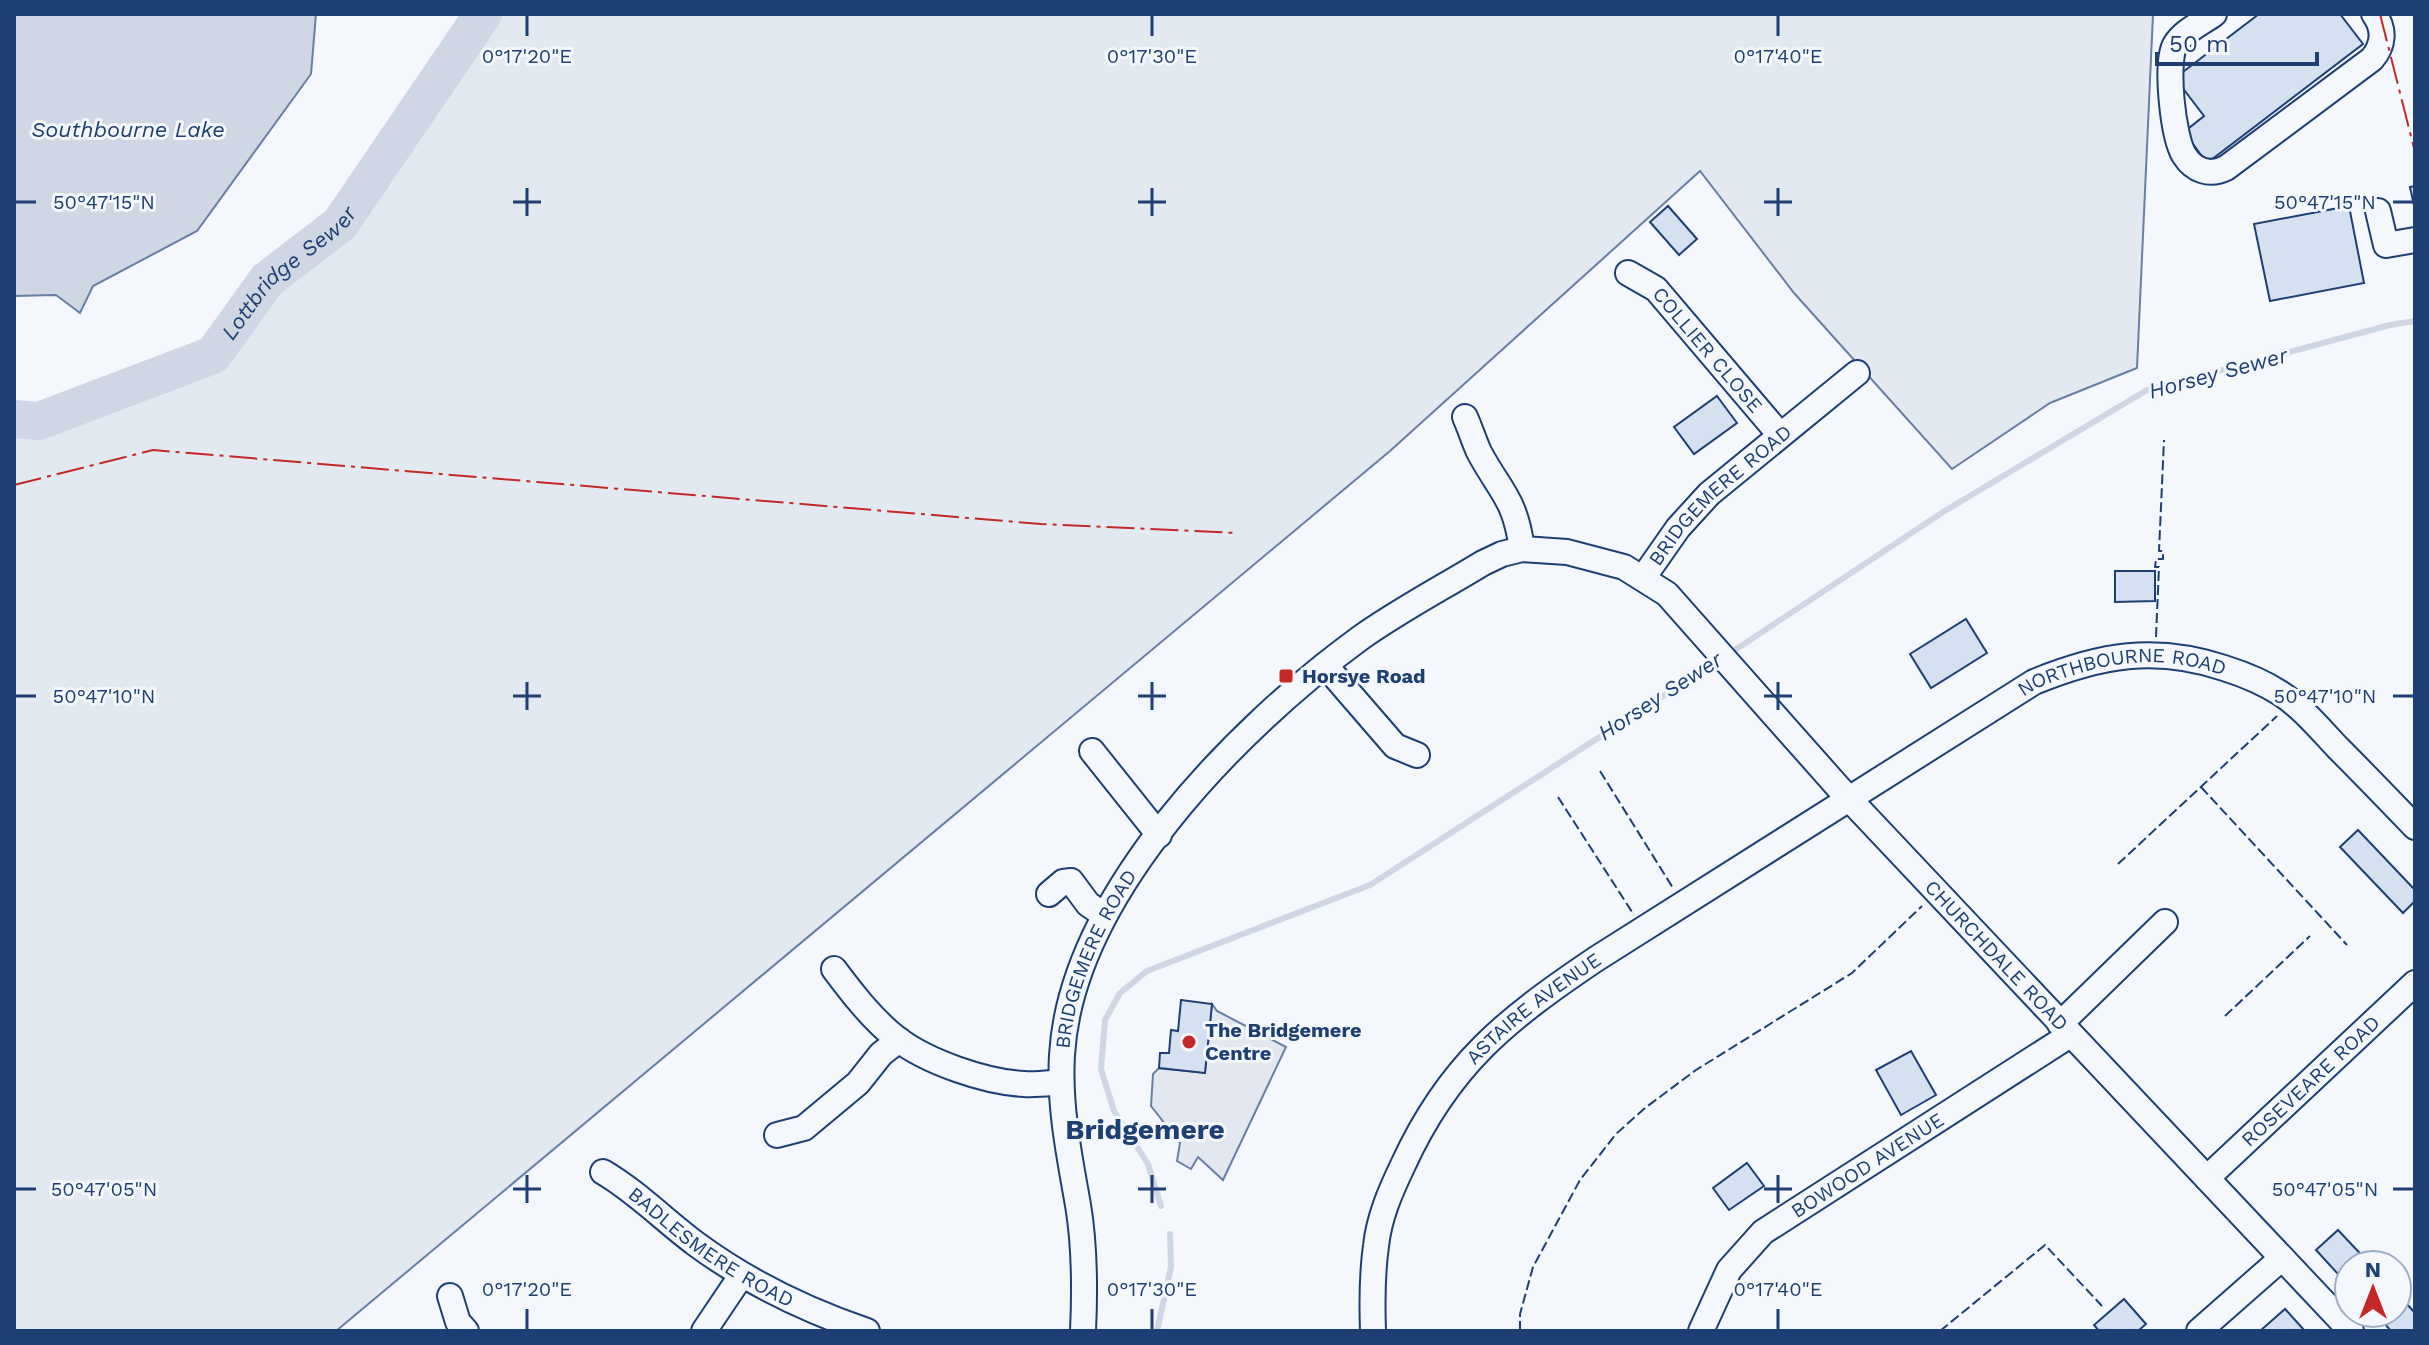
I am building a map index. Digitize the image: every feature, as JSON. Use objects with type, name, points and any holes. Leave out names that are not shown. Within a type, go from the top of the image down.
[{"type":"street","points":[[2214,14],[2181,36],[2169,62],[2173,111],[2182,153],[2200,170],[2210,174],[2226,168],[2372,59],[2378,52],[2382,35],[2380,22],[2374,14]]},
{"type":"street","points":[[2378,211],[2386,245],[2415,240]]},
{"type":"street","name":"COLLIER CLOSE","points":[[1628,273],[1656,289],[1780,435]]},
{"type":"street","name":"BRIDGEMERE ROAD","points":[[1083,1331],[1083,1245],[1067,1152],[1061,1082],[1065,1027],[1072,991],[1087,949],[1104,915],[1159,835],[1246,734],[1301,684],[1361,637],[1483,563],[1522,549],[1545,549],[1604,560],[1643,578],[1709,494],[1857,373]]},
{"type":"street","points":[[1465,417],[1479,452],[1512,502],[1522,549]]},
{"type":"street","name":"CHURCHDALE ROAD","points":[[1643,578],[1667,594],[1849,797],[2065,1030],[2351,1331]]},
{"type":"street","name":"NORTHBOURNE ROAD","points":[[1849,797],[2034,682],[2075,665],[2120,656],[2158,654],[2216,665],[2245,675],[2281,694],[2316,724],[2415,827]]},
{"type":"street","points":[[1325,665],[1395,746],[1417,755]]},
{"type":"street","points":[[1092,751],[1159,835]]},
{"type":"street","name":"ASTAIRE AVENUE","points":[[1373,1331],[1376,1242],[1388,1198],[1429,1115],[1462,1068],[1502,1028],[1546,993],[1849,797]]},
{"type":"street","points":[[1049,894],[1063,882],[1071,881],[1088,904],[1104,915]]},
{"type":"street","name":"BOWOOD AVENUE","points":[[1701,1331],[1729,1270],[1763,1232],[2065,1030],[2165,922]]},
{"type":"street","points":[[834,969],[899,1040],[938,1061],[1002,1082],[1027,1085],[1061,1082]]},
{"type":"street","name":"ROSEVEARE ROAD","points":[[2207,1178],[2415,983]]},
{"type":"street","points":[[777,1135],[804,1128],[858,1083],[881,1054],[899,1040]]},
{"type":"street","name":"BADLESMERE ROAD","points":[[603,1172],[623,1184],[741,1276],[810,1310],[867,1331]]},
{"type":"street","points":[[2199,1331],[2282,1258]]},
{"type":"street","points":[[704,1331],[741,1276]]},
{"type":"street","points":[[450,1296],[458,1322],[466,1331]]},
{"type":"shaded area","points":[[483,14],[2153,14],[2137,368],[2050,403],[1952,469],[1794,293],[1700,171],[1390,451],[336,1331],[14,1331],[14,432],[213,355],[267,280],[340,224]]},
{"type":"shaded area","points":[[1212,1004],[1217,1011],[1286,1047],[1223,1180],[1198,1157],[1191,1169],[1177,1161],[1180,1143],[1151,1106],[1153,1074],[1159,1068],[1205,1073]]},
{"type":"water","name":"Southbourne Lake","points":[[14,14],[316,14],[311,74],[197,231],[93,286],[80,313],[56,295],[14,296]]},
{"type":"building","points":[[2259,14],[2340,14],[2363,44],[2207,163],[2184,132],[2204,116],[2175,78]]},
{"type":"building","points":[[2415,186],[2415,210],[2410,187]]},
{"type":"building","points":[[1668,206],[1697,239],[1679,255],[1650,222]]},
{"type":"building","points":[[2349,206],[2364,283],[2270,301],[2254,224]]},
{"type":"building","points":[[1717,396],[1737,423],[1694,454],[1674,427]]},
{"type":"building","points":[[2115,571],[2155,571],[2155,601],[2115,602]]},
{"type":"building","points":[[1966,619],[1987,653],[1931,688],[1910,654]]},
{"type":"building","points":[[2358,830],[2415,890],[2415,901],[2403,913],[2340,847]]},
{"type":"building","name":"The Bridgemere Centre","points":[[1181,1000],[1212,1004],[1205,1073],[1159,1068],[1160,1053],[1169,1053],[1171,1030],[1178,1031]]},
{"type":"building","points":[[1911,1051],[1936,1095],[1901,1115],[1876,1070]]},
{"type":"building","points":[[1747,1163],[1764,1186],[1729,1210],[1713,1188]]},
{"type":"building","points":[[2338,1230],[2356,1249],[2333,1249],[2333,1269],[2316,1250]]},
{"type":"building","points":[[2124,1299],[2146,1324],[2138,1331],[2099,1331],[2094,1325]]},
{"type":"building","points":[[2285,1309],[2305,1331],[2260,1331]]},
{"type":"building","points":[[2413,1311],[2415,1313],[2415,1331],[2389,1329],[2413,1329]]},
{"type":"waterway","name":"Lottbridge Sewer","points":[[14,419],[39,421],[213,355],[267,280],[340,224],[483,14]]},
{"type":"waterway","name":"Horsey Sewer","points":[[1729,654],[1943,512],[2147,390],[2415,321]]},
{"type":"waterway","name":"Horsey Sewer","points":[[1161,1206],[1148,1164],[1114,1111],[1101,1069],[1105,1020],[1120,993],[1147,971],[1370,885],[1719,660]]},
{"type":"waterway","name":"Horsey Sewer","points":[[1157,1331],[1171,1267],[1170,1234]]},
{"type":"fence","points":[[2156,637],[2159,567],[2155,567],[2156,559],[2163,559],[2163,551],[2159,551],[2164,440]]},
{"type":"fence","points":[[2118,864],[2277,716]]},
{"type":"fence","points":[[1600,771],[1673,888]]},
{"type":"fence","points":[[2201,787],[2347,945]]},
{"type":"fence","points":[[1558,797],[1634,915]]},
{"type":"fence","points":[[1520,1331],[1520,1314],[1533,1267],[1580,1180],[1616,1134],[1696,1070],[1852,973],[1922,906]]},
{"type":"fence","points":[[2225,1016],[2310,936]]},
{"type":"fence","points":[[1940,1331],[2045,1245],[2102,1306]]},
{"type":"power","points":[[2380,14],[2415,152]]},
{"type":"power","points":[[14,485],[153,450],[1041,524],[1236,533]]},
{"type":"place","name":"Horsye Road","points":[[1286,676]]},
{"type":"place","name":"The Bridgemere Centre","points":[[1189,1042]]},
{"type":"district","name":"Bridgemere","points":[[1145,1129]]}]
